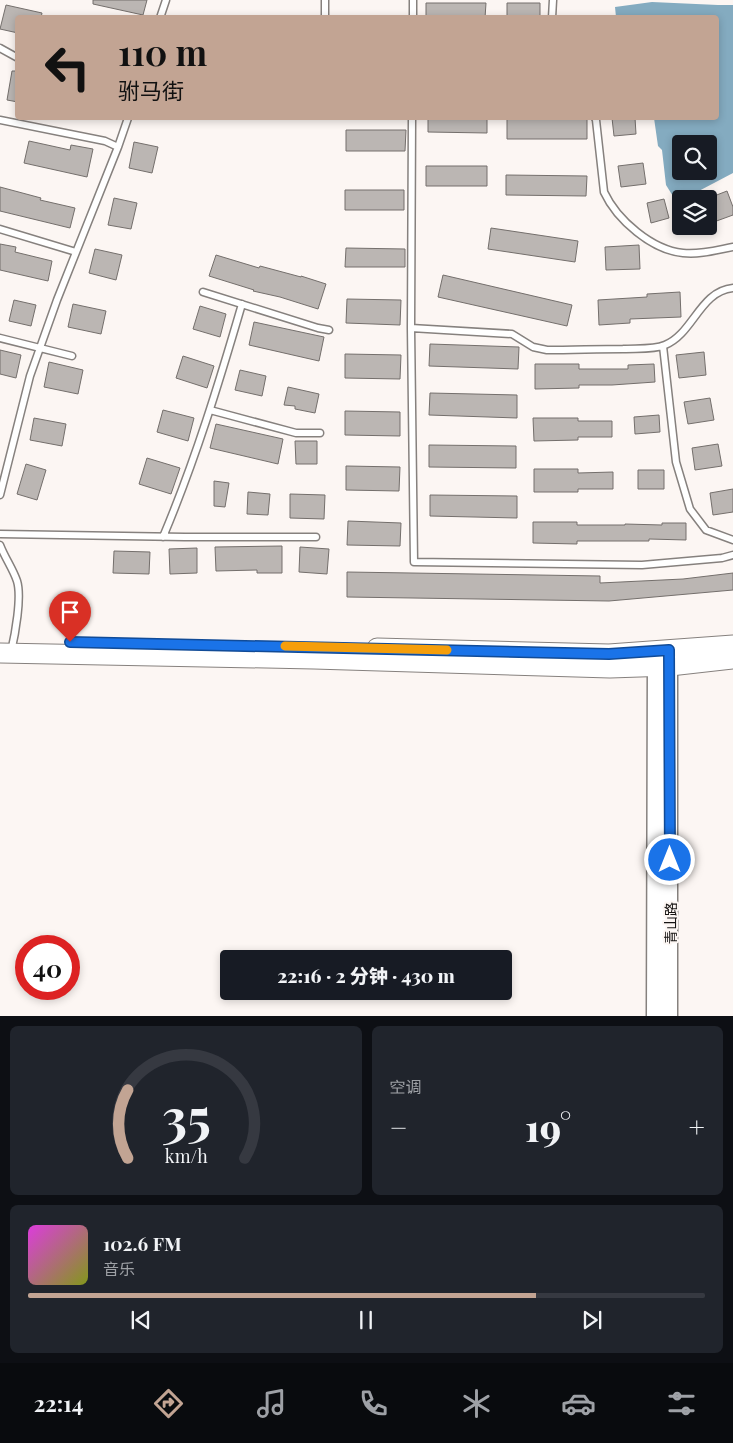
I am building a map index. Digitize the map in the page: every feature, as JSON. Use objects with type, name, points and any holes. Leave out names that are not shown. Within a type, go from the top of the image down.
[{"type":"main road","points":[[6,647],[610,668],[733,645]]},
{"type":"main road","points":[[663,658],[733,659]]},
{"type":"street","name":"青山路","points":[[655,1016],[663,658]]},
{"type":"street","name":"青山路","points":[[663,658],[670,1016]]},
{"type":"lane","points":[[161,15],[166,0]]},
{"type":"lane","points":[[325,0],[325,15]]},
{"type":"lane","points":[[413,0],[413,15]]},
{"type":"lane","points":[[552,15],[553,0]]},
{"type":"lane","points":[[0,48],[15,56]]},
{"type":"lane","points":[[0,120],[104,141],[118,147]]},
{"type":"lane","points":[[0,495],[30,376],[56,300],[127,120]]},
{"type":"lane","points":[[412,120],[414,562],[642,565],[722,558],[733,554]]},
{"type":"lane","points":[[596,120],[604,192],[620,217],[639,234],[668,250],[684,253],[733,248]]},
{"type":"lane","points":[[0,229],[76,252]]},
{"type":"lane","points":[[412,328],[512,334],[533,346],[547,350],[663,346],[676,339],[686,329],[697,312],[716,294],[733,288]]},
{"type":"lane","points":[[203,292],[329,330]]},
{"type":"lane","points":[[163,537],[178,502],[210,410],[242,304]]},
{"type":"lane","points":[[0,338],[72,356]]},
{"type":"lane","points":[[663,346],[676,462],[690,509],[706,530],[733,540]]},
{"type":"lane","points":[[210,410],[296,433],[320,433]]},
{"type":"lane","points":[[0,534],[316,537]]},
{"type":"lane","points":[[0,546],[18,582],[18,602],[6,647]]},
{"type":"water","points":[[652,2],[733,5],[733,173],[701,190],[672,190],[672,195],[666,185],[662,150],[658,146],[654,120],[719,120],[719,15],[616,15],[615,7]]},
{"type":"building","points":[[93,0],[147,0],[143,15],[93,4]]},
{"type":"building","points":[[426,3],[486,3],[485,15],[426,15]]},
{"type":"building","points":[[507,3],[540,3],[540,15],[507,15]]},
{"type":"building","points":[[6,5],[42,13],[42,15],[15,15],[15,32],[0,29]]},
{"type":"building","points":[[12,71],[15,71],[15,101],[7,100]]},
{"type":"building","points":[[428,120],[487,120],[487,133],[428,132]]},
{"type":"building","points":[[507,120],[587,120],[587,139],[507,139]]},
{"type":"building","points":[[612,120],[635,120],[636,134],[614,136]]},
{"type":"building","points":[[346,130],[406,130],[405,151],[346,151]]},
{"type":"building","points":[[29,141],[70,150],[71,145],[93,149],[87,177],[24,163]]},
{"type":"building","points":[[134,142],[158,147],[152,173],[129,168]]},
{"type":"building","points":[[643,163],[646,184],[621,187],[618,166]]},
{"type":"building","points":[[426,166],[487,166],[487,186],[426,186]]},
{"type":"building","points":[[506,175],[587,176],[586,196],[506,195]]},
{"type":"building","points":[[0,187],[41,198],[40,200],[75,208],[70,228],[0,211]]},
{"type":"building","points":[[345,190],[404,190],[404,210],[345,210]]},
{"type":"building","points":[[727,191],[733,207],[733,215],[717,221],[717,195]]},
{"type":"building","points":[[114,198],[137,203],[131,229],[108,225]]},
{"type":"building","points":[[664,199],[669,218],[651,223],[647,203]]},
{"type":"building","points":[[491,228],[578,241],[575,262],[488,249]]},
{"type":"building","points":[[0,244],[16,247],[15,252],[52,261],[48,281],[0,270]]},
{"type":"building","points":[[639,245],[640,269],[606,270],[605,247]]},
{"type":"building","points":[[346,248],[405,249],[405,267],[345,267]]},
{"type":"building","points":[[95,249],[122,255],[116,280],[89,273]]},
{"type":"building","points":[[216,255],[259,268],[260,266],[326,284],[318,309],[253,291],[209,276]]},
{"type":"building","points":[[443,275],[572,305],[567,326],[438,297]]},
{"type":"building","points":[[680,292],[681,317],[630,319],[630,323],[599,325],[598,300],[647,297],[647,294]]},
{"type":"building","points":[[347,299],[401,300],[400,325],[346,323]]},
{"type":"building","points":[[14,300],[36,305],[31,326],[9,321]]},
{"type":"building","points":[[73,304],[106,311],[101,334],[68,327]]},
{"type":"building","points":[[200,306],[226,314],[220,337],[193,329]]},
{"type":"building","points":[[254,322],[324,337],[319,361],[249,345]]},
{"type":"building","points":[[430,344],[519,347],[518,369],[429,366]]},
{"type":"building","points":[[0,350],[21,355],[16,378],[0,374]]},
{"type":"building","points":[[704,352],[706,375],[679,378],[676,355]]},
{"type":"building","points":[[345,354],[401,355],[400,379],[345,378]]},
{"type":"building","points":[[183,356],[214,366],[207,388],[176,378]]},
{"type":"building","points":[[49,362],[83,370],[78,394],[44,387]]},
{"type":"building","points":[[535,364],[579,364],[579,369],[628,369],[628,365],[654,364],[655,382],[579,385],[579,388],[535,389]]},
{"type":"building","points":[[240,370],[266,376],[262,396],[235,390]]},
{"type":"building","points":[[288,387],[319,394],[315,413],[295,409],[295,406],[284,405]]},
{"type":"building","points":[[430,393],[517,395],[517,418],[429,415]]},
{"type":"building","points":[[710,398],[714,420],[688,424],[684,402]]},
{"type":"building","points":[[163,410],[194,418],[188,441],[157,432]]},
{"type":"building","points":[[345,411],[400,412],[400,436],[345,435]]},
{"type":"building","points":[[659,415],[660,432],[635,434],[634,417]]},
{"type":"building","points":[[34,418],[66,424],[62,446],[30,440]]},
{"type":"building","points":[[533,418],[578,418],[578,421],[612,421],[612,437],[578,437],[578,440],[534,441]]},
{"type":"building","points":[[216,424],[283,439],[278,464],[210,448]]},
{"type":"building","points":[[295,441],[317,441],[317,464],[296,464]]},
{"type":"building","points":[[718,444],[722,466],[695,470],[692,448]]},
{"type":"building","points":[[429,445],[516,446],[516,468],[429,467]]},
{"type":"building","points":[[147,458],[180,468],[171,494],[139,484]]},
{"type":"building","points":[[26,464],[46,470],[37,500],[17,494]]},
{"type":"building","points":[[346,466],[400,467],[399,491],[346,490]]},
{"type":"building","points":[[534,469],[578,469],[578,473],[613,472],[613,489],[578,489],[578,492],[534,492]]},
{"type":"building","points":[[638,470],[664,470],[664,489],[638,489]]},
{"type":"building","points":[[214,481],[229,483],[225,507],[214,506]]},
{"type":"building","points":[[733,489],[733,512],[713,515],[710,493]]},
{"type":"building","points":[[248,492],[270,494],[268,515],[247,514]]},
{"type":"building","points":[[290,494],[325,495],[324,519],[290,518]]},
{"type":"building","points":[[430,495],[517,496],[517,518],[430,516]]},
{"type":"building","points":[[348,521],[401,523],[400,546],[347,545]]},
{"type":"building","points":[[533,522],[577,522],[577,525],[662,525],[662,523],[686,523],[686,540],[577,541],[577,544],[533,543]]},
{"type":"building","points":[[282,546],[282,573],[257,573],[257,570],[216,571],[215,547]]},
{"type":"building","points":[[300,547],[329,549],[327,574],[299,572]]},
{"type":"building","points":[[197,548],[197,573],[170,574],[169,549]]},
{"type":"building","points":[[114,551],[150,552],[149,574],[113,573]]},
{"type":"building","points":[[347,572],[600,576],[600,583],[683,579],[733,573],[733,590],[609,601],[347,597]]},
{"type":"slow traffic","points":[[285,646],[447,650]]},
{"type":"route","points":[[70,642],[609,654],[669,650],[670,860]]}]
